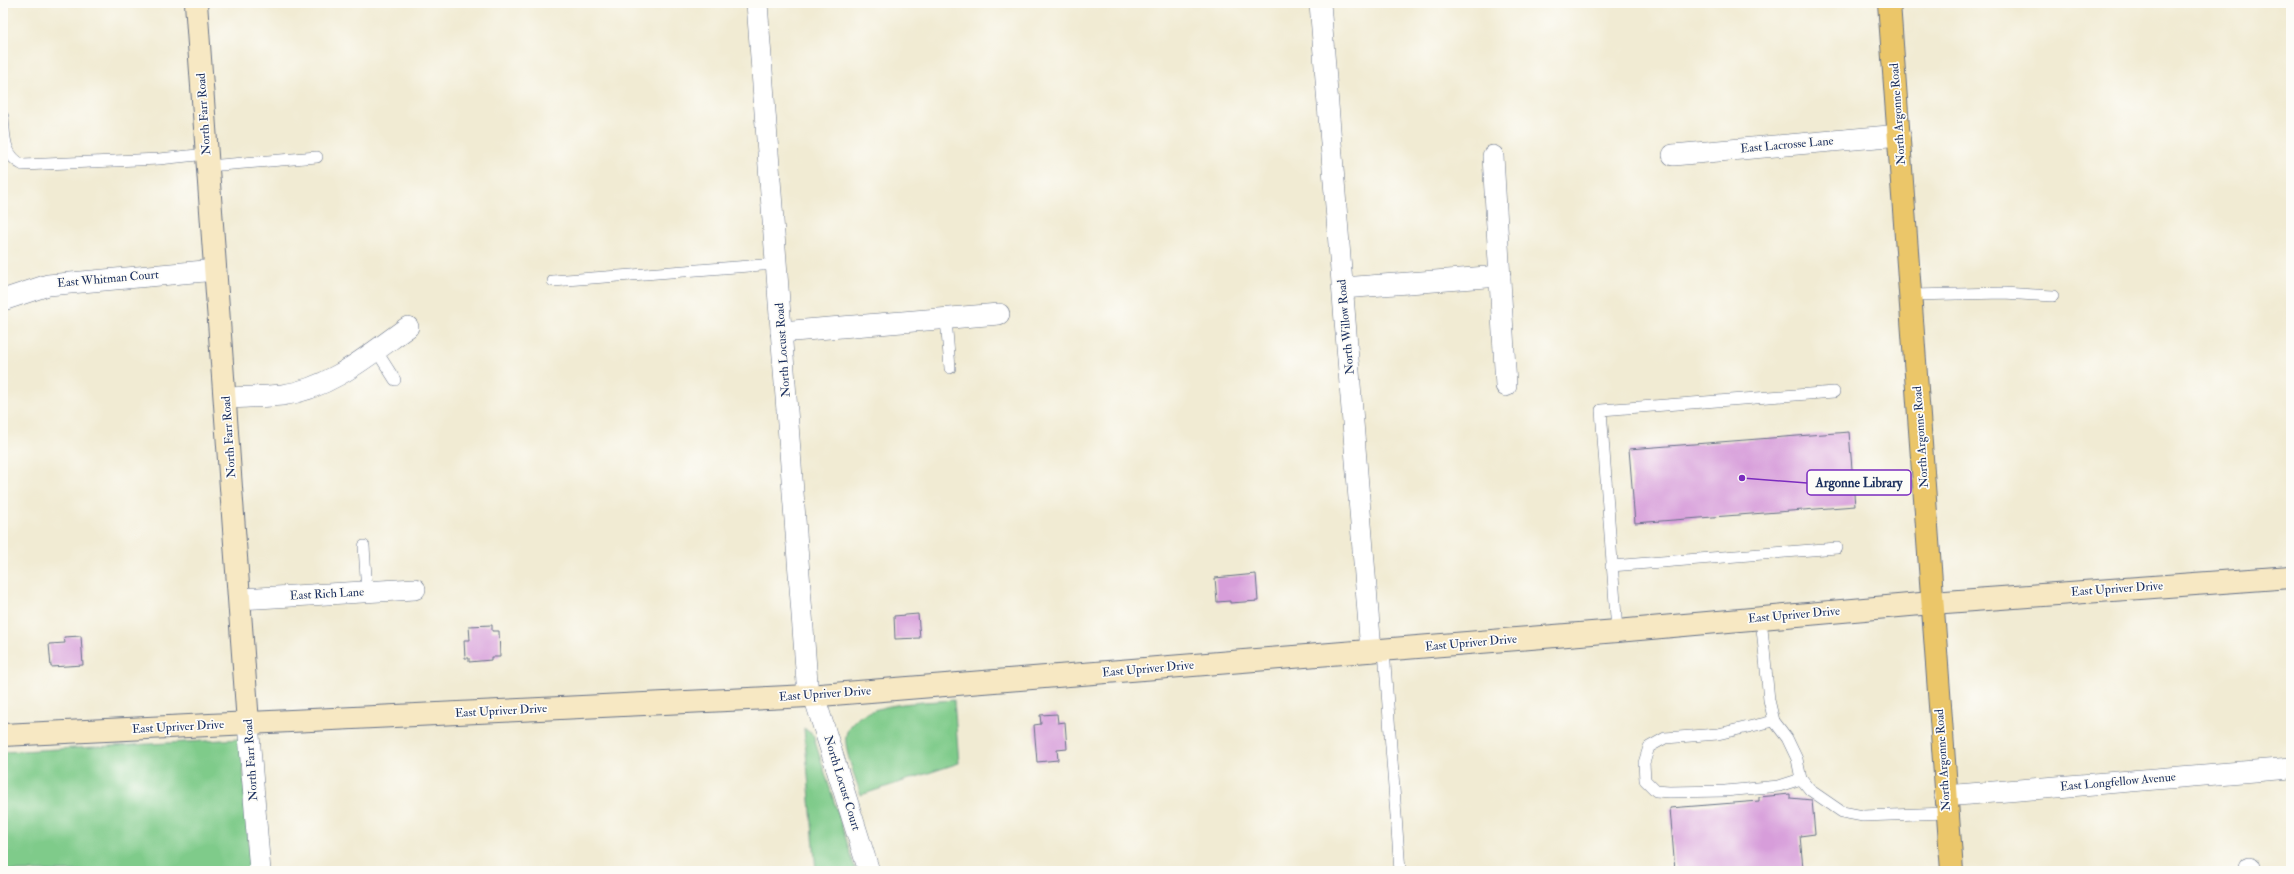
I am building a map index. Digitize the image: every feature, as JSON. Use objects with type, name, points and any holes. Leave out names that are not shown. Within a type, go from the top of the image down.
[{"type":"main road","name":"North Argonne Road","points":[[1889,3],[1900,135],[1946,805],[1952,871]]},
{"type":"street","name":"North Farr Road","points":[[196,3],[260,871]]},
{"type":"street","name":"North Locust Road","points":[[757,3],[776,264],[811,696]]},
{"type":"street","name":"North Willow Road","points":[[1320,3],[1343,288],[1378,650]]},
{"type":"street","name":"East Lacrosse Lane","points":[[1673,155],[1900,135]]},
{"type":"street","points":[[1493,156],[1506,386]]},
{"type":"street","name":"East Whitman Court","points":[[3,300],[48,285],[216,270]]},
{"type":"street","points":[[1343,288],[1500,276]]},
{"type":"street","points":[[782,332],[999,314]]},
{"type":"street","points":[[226,398],[283,395],[323,383],[347,370],[408,327]]},
{"type":"street","name":"East Upriver Drive","points":[[3,735],[811,696],[1617,631],[1932,603],[2291,577]]},
{"type":"street","name":"East Rich Lane","points":[[240,599],[415,589]]},
{"type":"street","name":"North Locust Court","points":[[811,696],[869,871]]},
{"type":"street","name":"East Longfellow Avenue","points":[[1946,805],[2291,768]]},
{"type":"lane","points":[[3,117],[5,146],[14,161],[23,166],[159,159],[208,160],[317,157]]},
{"type":"lane","points":[[553,281],[776,264]]},
{"type":"lane","points":[[1911,295],[2004,293],[2053,296]]},
{"type":"lane","points":[[946,318],[950,368]]},
{"type":"lane","points":[[376,350],[395,380]]},
{"type":"lane","points":[[1617,631],[1611,566],[1601,410],[1834,392]]},
{"type":"lane","points":[[364,546],[367,592]]},
{"type":"lane","points":[[1611,566],[1837,548]]},
{"type":"lane","points":[[1761,618],[1769,700],[1774,721],[1791,745],[1797,759],[1801,779],[1815,794],[1842,812],[1863,816],[1946,805]]},
{"type":"lane","points":[[1378,650],[1400,871]]},
{"type":"lane","points":[[1774,721],[1718,734],[1665,738],[1649,747],[1644,763],[1645,780],[1656,791],[1668,792],[1733,790],[1779,786],[1801,779]]},
{"type":"green space","points":[[954,700],[959,763],[861,795],[850,763],[846,744],[848,730],[856,719],[870,712],[887,707]]},
{"type":"green space","points":[[804,728],[813,735],[856,871],[816,871]]},
{"type":"green space","points":[[241,739],[251,871],[3,871],[3,752]]},
{"type":"building","points":[[1849,432],[1855,506],[1635,523],[1629,449]]},
{"type":"building","points":[[1256,574],[1258,601],[1230,603],[1230,601],[1217,602],[1215,578]]},
{"type":"building","points":[[918,614],[920,638],[895,639],[894,616]]},
{"type":"building","points":[[492,625],[492,631],[499,631],[500,657],[491,657],[491,660],[469,662],[469,658],[465,658],[464,640],[470,640],[469,626]]},
{"type":"building","points":[[81,636],[83,665],[51,667],[49,644],[65,643],[64,637]]},
{"type":"building","points":[[1057,714],[1058,723],[1065,722],[1067,749],[1057,750],[1058,760],[1037,762],[1034,725],[1041,724],[1040,715]]},
{"type":"building","points":[[1790,794],[1790,798],[1812,800],[1815,834],[1800,836],[1803,868],[1772,871],[1675,871],[1670,808],[1759,801],[1759,797]]},
{"type":"place","name":"Argonne Library","points":[[1742,478]]}]
